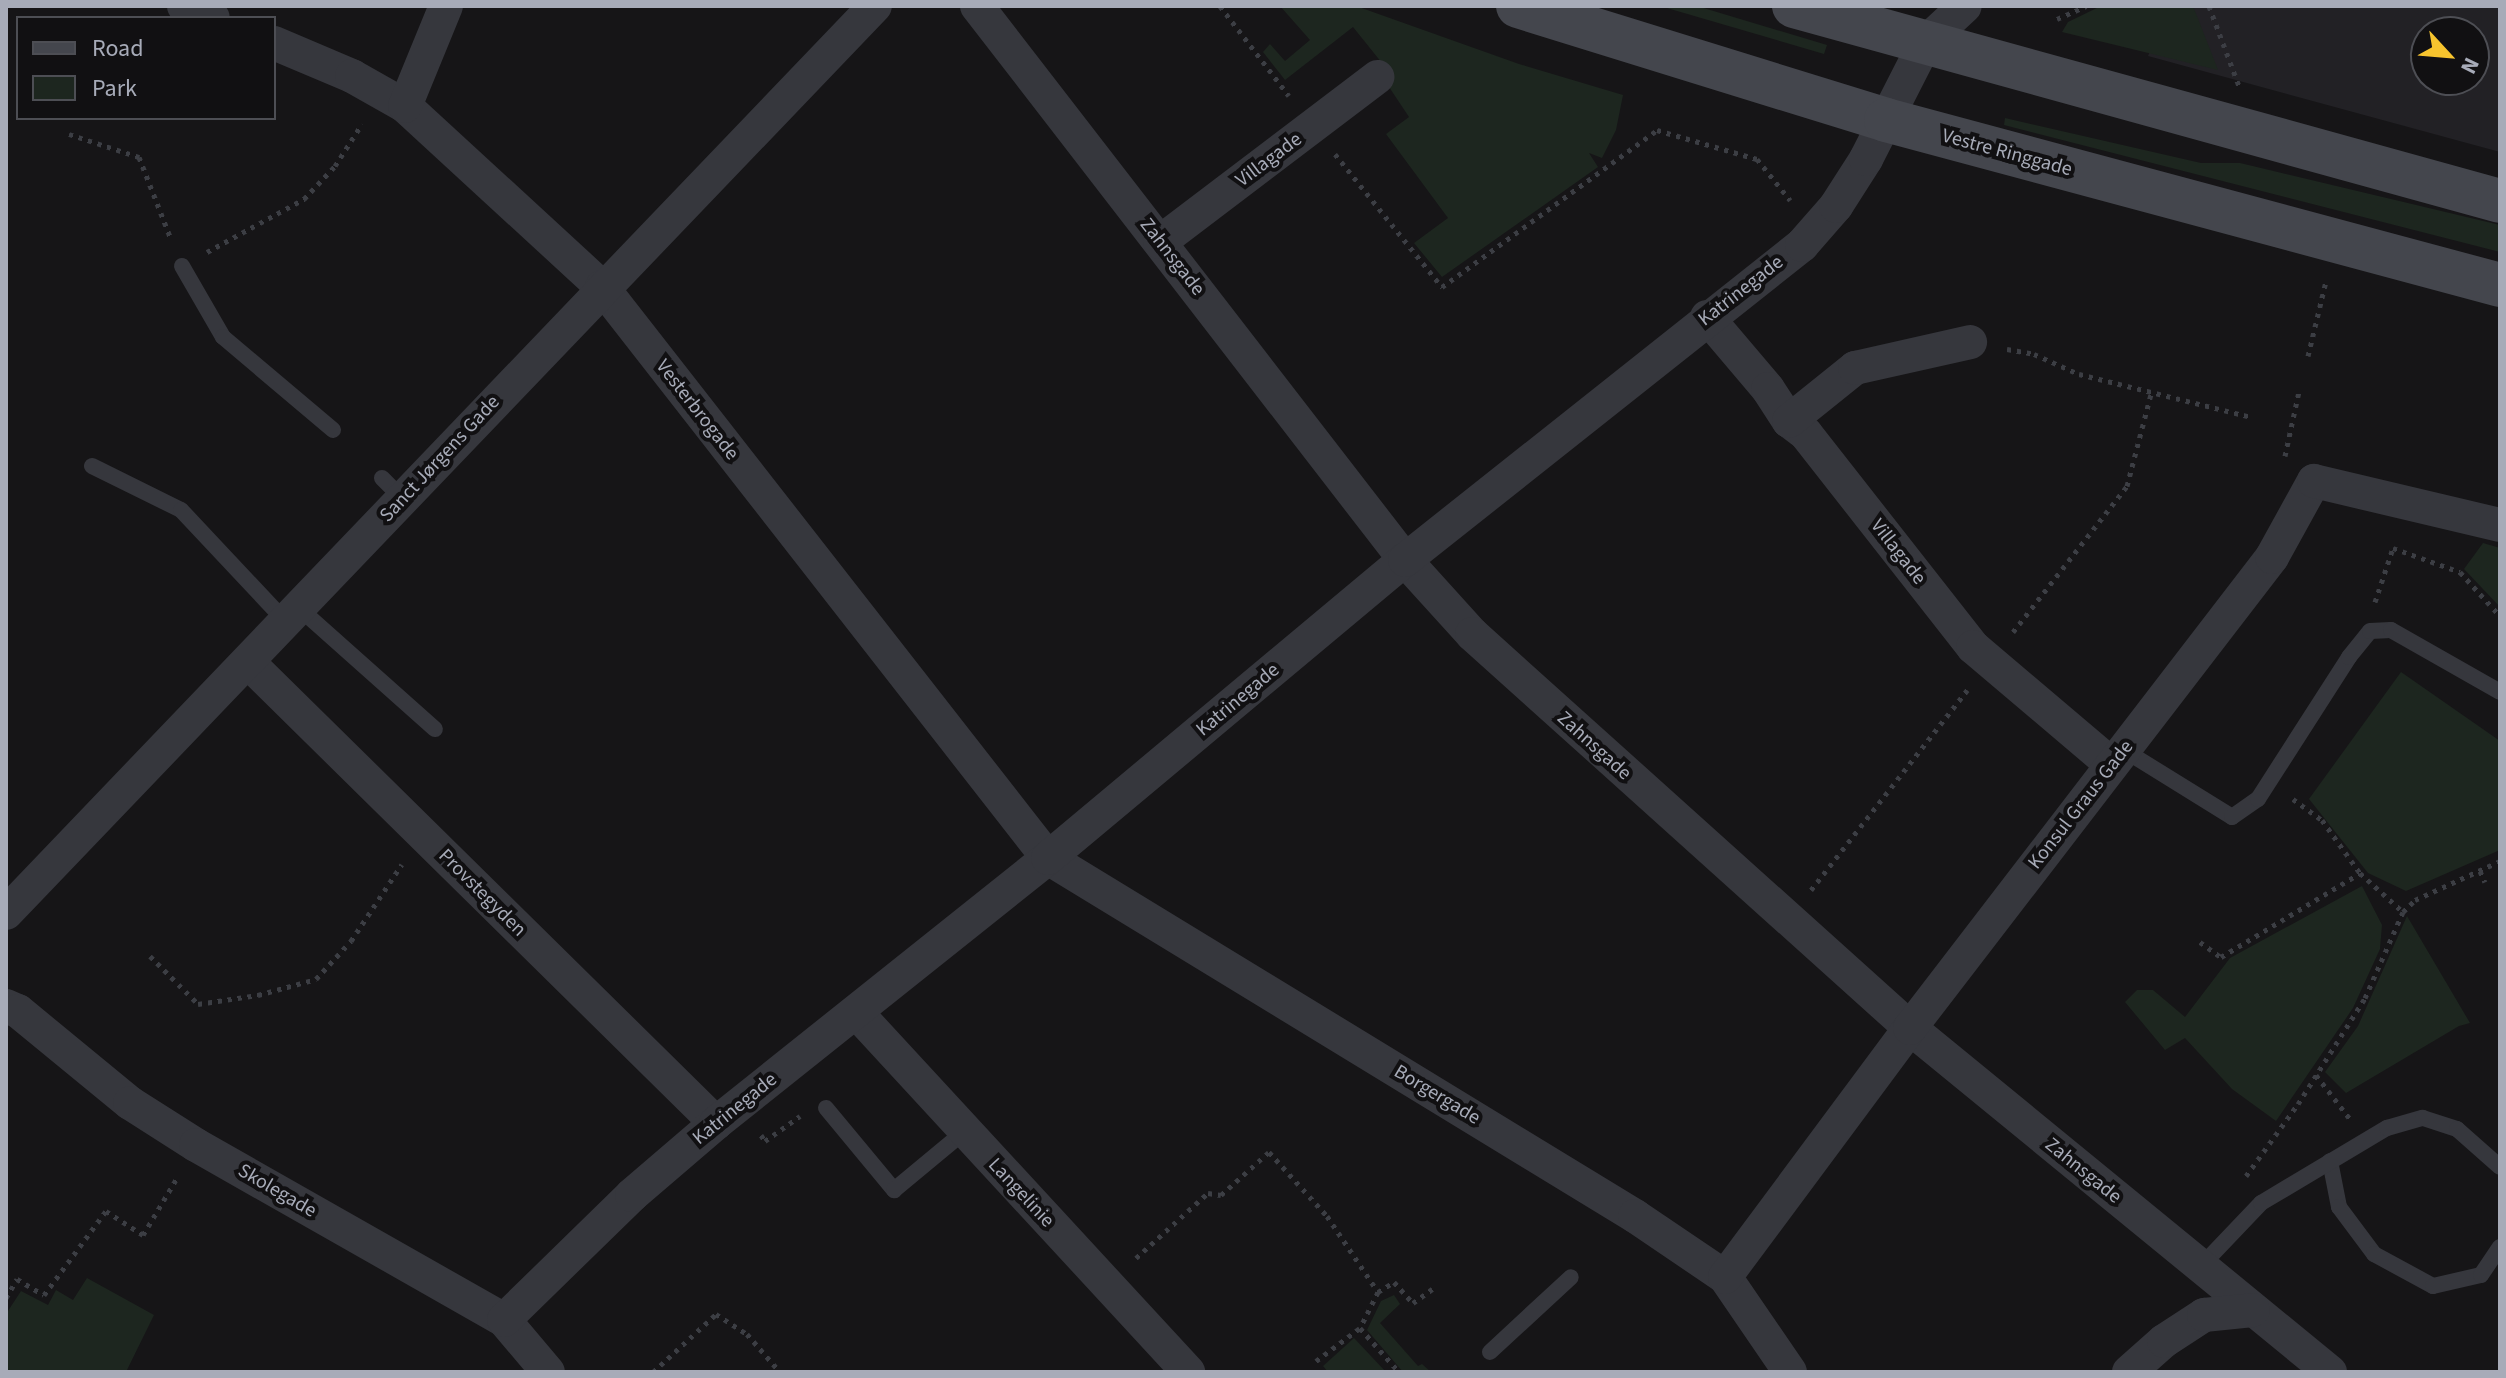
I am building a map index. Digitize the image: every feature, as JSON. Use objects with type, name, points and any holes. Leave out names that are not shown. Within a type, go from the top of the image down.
[{"type":"main road","name":"Vestre Ringgade","points":[[1518,6],[1886,120],[2500,285]]},
{"type":"main road","points":[[1794,6],[2500,201]]},
{"type":"street","points":[[184,6],[208,16]]},
{"type":"street","points":[[393,99],[446,6]]},
{"type":"street","name":"Sanct Jørgens Gade","points":[[6,913],[293,615],[392,488],[602,287],[875,6]]},
{"type":"street","name":"Zahnsgade","points":[[977,6],[1405,560],[1509,670],[1910,1028],[2330,1372]]},
{"type":"street","points":[[1925,43],[1965,6]]},
{"type":"street","name":"Katrinegade","points":[[504,1320],[632,1195],[716,1123],[1048,858],[1405,560],[1815,232],[1836,206],[1886,120],[1925,43]]},
{"type":"street","name":"Vesterbrogade","points":[[276,44],[352,76],[393,99],[602,287],[1048,858]]},
{"type":"street","name":"Villagade","points":[[1160,242],[1377,77]]},
{"type":"street","name":"Villagade","points":[[1707,317],[1768,389],[1789,421],[1806,434],[1973,647],[2118,757]]},
{"type":"street","points":[[1789,421],[1855,368],[1970,342]]},
{"type":"street","name":"Konsul Graus Gade","points":[[1725,1277],[1910,1028],[2272,557],[2314,481],[2500,525]]},
{"type":"street","name":"Provstegyden","points":[[248,662],[716,1123]]},
{"type":"street","name":"Borgergade","points":[[1048,858],[1629,1222],[1725,1277],[1790,1372]]},
{"type":"street","name":"Skolegade","points":[[6,1006],[18,1011],[130,1103],[196,1145],[504,1320],[548,1372]]},
{"type":"street","name":"Langelinie","points":[[856,1012],[1188,1372]]},
{"type":"street","points":[[2129,1372],[2164,1341],[2204,1315],[2253,1310]]},
{"type":"lane","points":[[182,266],[223,337],[333,430]]},
{"type":"lane","points":[[92,466],[181,510],[293,615],[435,729]]},
{"type":"lane","points":[[2118,757],[2232,817],[2258,799],[2349,657],[2370,631],[2391,630],[2500,692]]},
{"type":"lane","points":[[826,1108],[894,1190],[965,1131]]},
{"type":"lane","points":[[2202,1265],[2261,1203],[2387,1128],[2423,1118],[2457,1129],[2500,1167]]},
{"type":"lane","points":[[2330,1161],[2339,1207],[2374,1254],[2433,1286],[2481,1275],[2500,1247]]},
{"type":"lane","points":[[1490,1352],[1571,1277]]},
{"type":"path","points":[[1220,6],[1442,287],[1657,130],[1757,159],[1815,232]]},
{"type":"path","points":[[2057,19],[2086,6]]},
{"type":"path","points":[[2209,6],[2258,135]]},
{"type":"path","points":[[69,134],[139,157],[182,266],[304,199],[393,99]]},
{"type":"path","points":[[2308,356],[2336,241]]},
{"type":"path","points":[[1970,342],[2034,354],[2079,374],[2251,417]]},
{"type":"path","points":[[2289,440],[2299,391]]},
{"type":"path","points":[[2370,631],[2376,595],[2393,548],[2460,572],[2500,616]]},
{"type":"path","points":[[2269,781],[2322,820],[2360,873],[2403,912]]},
{"type":"path","points":[[2261,1203],[2245,1178],[2365,998],[2403,912],[2415,900],[2500,861]]},
{"type":"path","points":[[2480,871],[2485,882]]},
{"type":"path","points":[[2200,942],[2221,957],[2360,873]]},
{"type":"path","points":[[150,956],[198,1004],[258,995],[316,979],[351,941],[380,899]]},
{"type":"path","points":[[2316,1075],[2366,1140]]},
{"type":"path","points":[[1107,1285],[1208,1193],[1221,1195],[1269,1152],[1327,1216],[1378,1292]]},
{"type":"path","points":[[6,1298],[17,1279],[44,1295],[106,1211],[143,1235],[160,1208]]},
{"type":"path","points":[[1316,1361],[1360,1328],[1378,1292],[1394,1282],[1413,1303],[1432,1289]]},
{"type":"path","points":[[653,1372],[716,1314],[747,1334],[780,1372]]},
{"type":"path","points":[[1360,1328],[1399,1372]]},
{"type":"shaded area","points":[[2169,6],[2500,6],[2500,152],[2148,56]]},
{"type":"green space","points":[[1280,6],[1356,6],[1519,64],[1623,95],[1616,130],[1602,158],[1589,153],[1598,167],[1442,277],[1414,243],[1448,218],[1386,134],[1409,117],[1389,87],[1394,78],[1353,27],[1285,80],[1263,52],[1270,44],[1285,61],[1310,40]]},
{"type":"green space","points":[[1660,6],[1697,6],[1827,45],[1824,54]]},
{"type":"green space","points":[[2101,6],[2193,6],[2218,70],[2062,32],[2068,22]]},
{"type":"green space","points":[[2005,118],[2201,163],[2240,163],[2500,225],[2500,252],[2004,125]]},
{"type":"green space","points":[[2483,543],[2500,548],[2500,607],[2464,569]]},
{"type":"green space","points":[[2401,672],[2500,741],[2500,850],[2406,891],[2368,873],[2309,799]]},
{"type":"green space","points":[[2362,886],[2382,925],[2380,949],[2353,1008],[2276,1121],[2232,1089],[2185,1038],[2165,1050],[2125,1002],[2137,990],[2153,990],[2185,1017],[2230,958]]},
{"type":"green space","points":[[2407,916],[2470,1023],[2459,1026],[2346,1093],[2325,1072],[2358,1026]]},
{"type":"green space","points":[[87,1278],[154,1315],[126,1372],[6,1372],[6,1314],[21,1291],[48,1305],[56,1290],[73,1300]]},
{"type":"green space","points":[[1394,1295],[1400,1304],[1380,1323],[1418,1366],[1422,1364],[1431,1372],[1403,1372],[1367,1330],[1381,1301]]},
{"type":"green space","points":[[1354,1338],[1386,1372],[1328,1372],[1323,1366]]}]
